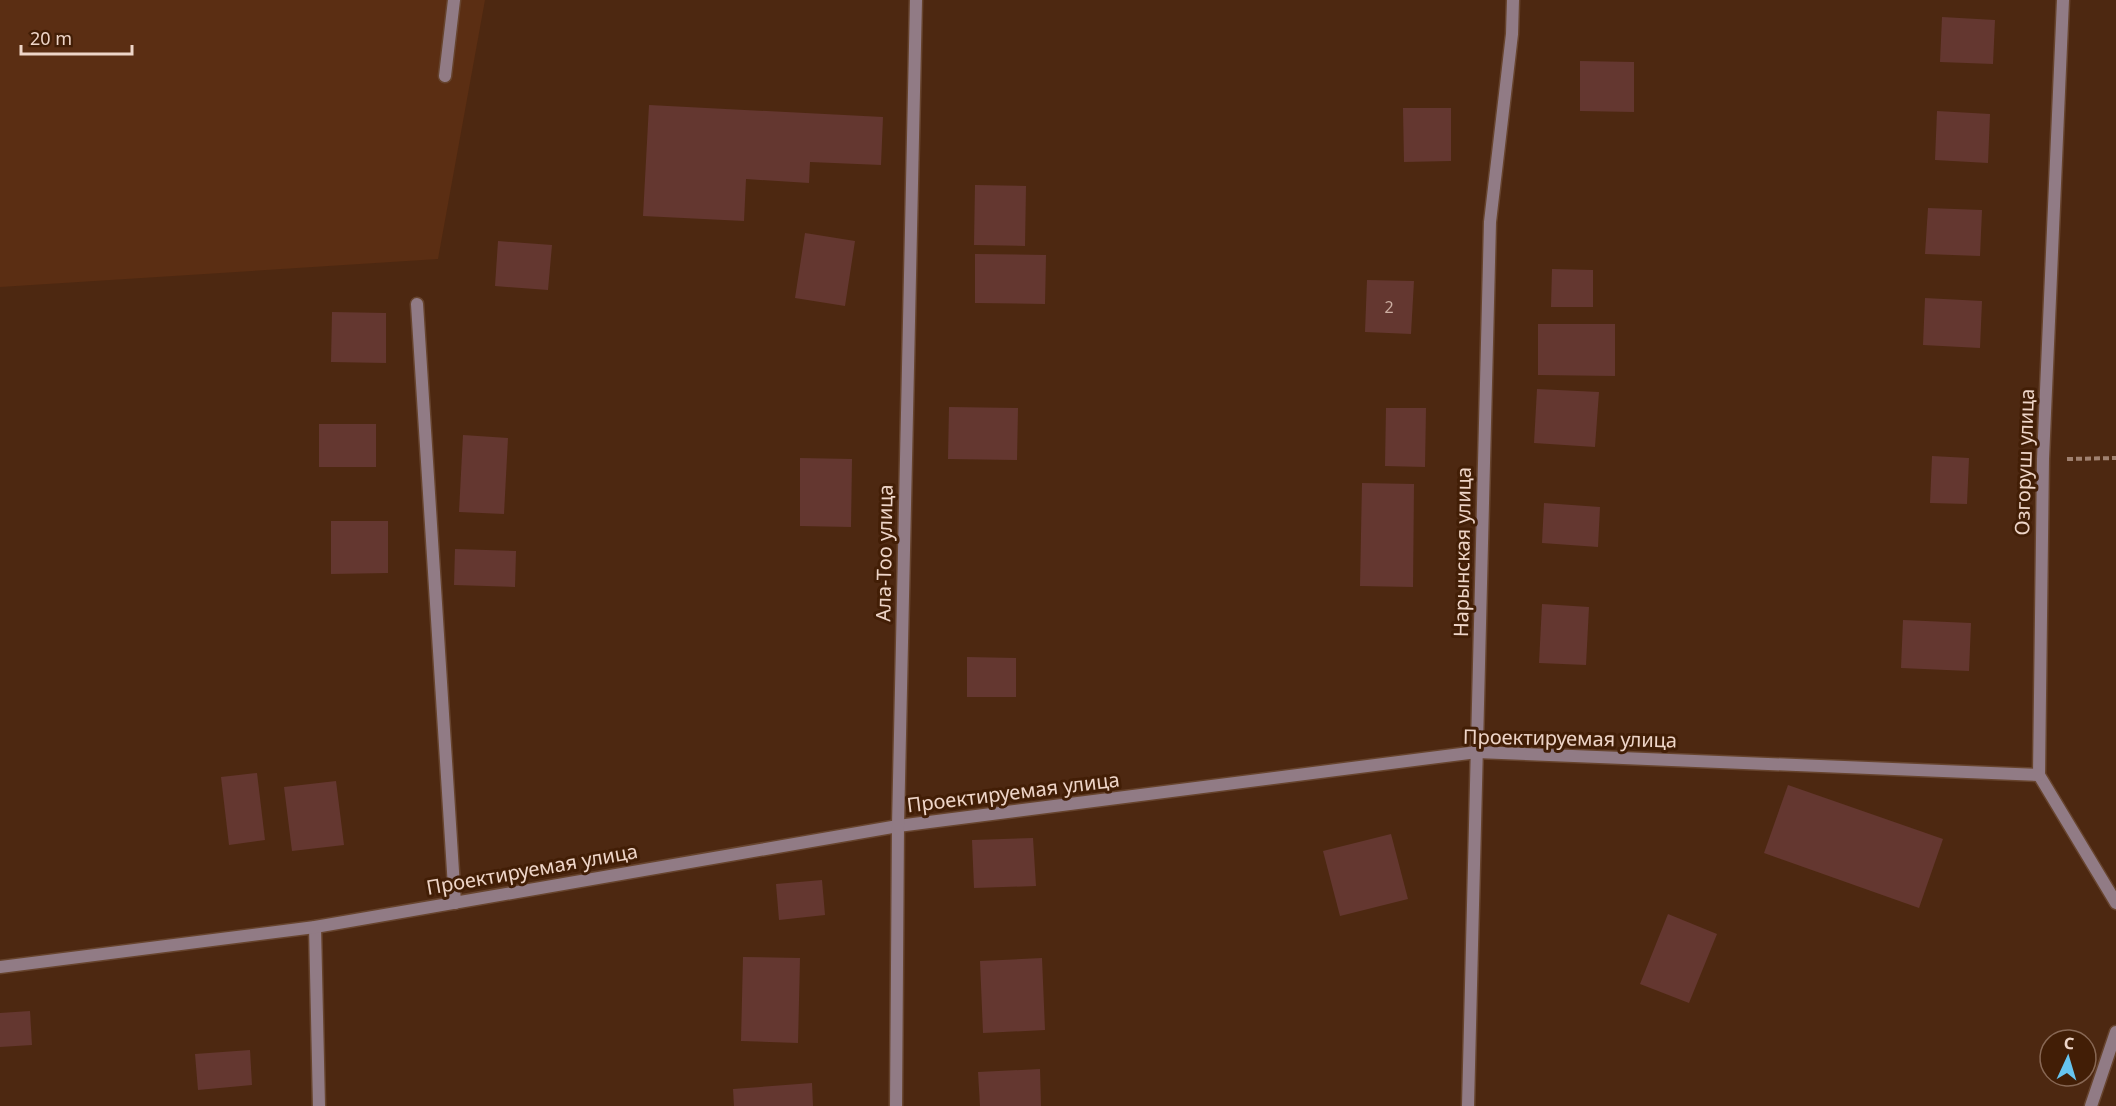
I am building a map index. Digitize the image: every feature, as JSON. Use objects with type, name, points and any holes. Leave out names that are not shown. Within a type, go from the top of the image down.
[{"type":"street","points":[[445,76],[454,0]]},
{"type":"street","name":"Ала-Тоо улица","points":[[896,1106],[898,826],[916,0]]},
{"type":"street","name":"Нарынская улица","points":[[1468,1106],[1490,222],[1512,33],[1513,0]]},
{"type":"street","name":"Озгоруш улица","points":[[2039,775],[2043,459],[2063,0]]},
{"type":"street","points":[[417,304],[455,903]]},
{"type":"street","name":"Проектируемая улица","points":[[0,967],[315,927],[898,826],[1477,752],[2039,775]]},
{"type":"street","points":[[2039,775],[2116,903]]},
{"type":"street","points":[[315,927],[319,1106]]},
{"type":"street","points":[[2091,1106],[2116,1032]]},
{"type":"path","points":[[2043,459],[2116,458]]},
{"type":"shaded area","points":[[0,0],[485,0],[438,259],[0,287]]},
{"type":"building","points":[[1942,17],[1995,20],[1993,64],[1940,62]]},
{"type":"building","points":[[1580,61],[1634,62],[1634,112],[1580,111]]},
{"type":"building","points":[[649,105],[883,117],[881,165],[810,162],[809,183],[746,179],[744,221],[643,216]]},
{"type":"building","points":[[1403,108],[1451,108],[1451,161],[1404,162]]},
{"type":"building","points":[[1937,111],[1990,114],[1988,163],[1935,160]]},
{"type":"building","points":[[975,185],[1026,186],[1025,246],[974,245]]},
{"type":"building","points":[[1928,208],[1982,210],[1980,256],[1925,254]]},
{"type":"building","points":[[805,233],[855,241],[845,306],[795,298]]},
{"type":"building","points":[[498,241],[552,245],[548,290],[495,286]]},
{"type":"building","points":[[975,254],[1046,255],[1045,304],[975,303]]},
{"type":"building","points":[[1552,269],[1593,270],[1593,307],[1551,307]]},
{"type":"building","points":[[1367,280],[1414,281],[1411,334],[1365,332]]},
{"type":"building","points":[[1925,298],[1982,301],[1980,348],[1923,345]]},
{"type":"building","points":[[332,312],[386,313],[386,363],[331,362]]},
{"type":"building","points":[[1538,324],[1615,324],[1615,376],[1538,375]]},
{"type":"building","points":[[1537,389],[1599,392],[1595,447],[1534,443]]},
{"type":"building","points":[[949,407],[1018,408],[1017,460],[948,459]]},
{"type":"building","points":[[1386,408],[1426,408],[1425,467],[1385,466]]},
{"type":"building","points":[[319,424],[376,424],[376,467],[319,467]]},
{"type":"building","points":[[463,435],[508,438],[504,514],[459,512]]},
{"type":"building","points":[[1932,456],[1969,458],[1967,504],[1930,503]]},
{"type":"building","points":[[800,458],[852,459],[851,527],[800,526]]},
{"type":"building","points":[[1362,483],[1414,484],[1413,587],[1360,586]]},
{"type":"building","points":[[1544,503],[1600,507],[1598,547],[1542,543]]},
{"type":"building","points":[[331,521],[388,521],[388,573],[331,574]]},
{"type":"building","points":[[455,549],[516,551],[515,587],[454,585]]},
{"type":"building","points":[[1542,604],[1589,607],[1586,665],[1539,663]]},
{"type":"building","points":[[1903,620],[1971,623],[1969,671],[1901,668]]},
{"type":"building","points":[[967,657],[1016,658],[1016,697],[967,697]]},
{"type":"building","points":[[257,773],[265,840],[229,845],[221,777]]},
{"type":"building","points":[[336,781],[344,845],[292,851],[284,787]]},
{"type":"building","points":[[1788,785],[1943,839],[1919,908],[1764,853]]},
{"type":"building","points":[[1391,834],[1408,899],[1340,916],[1323,851]]},
{"type":"building","points":[[1033,838],[1036,886],[974,888],[972,840]]},
{"type":"building","points":[[822,880],[825,915],[779,920],[776,884]]},
{"type":"building","points":[[1668,914],[1717,934],[1689,1003],[1640,984]]},
{"type":"building","points":[[743,957],[800,958],[798,1043],[741,1041]]},
{"type":"building","points":[[1042,958],[1045,1030],[983,1033],[980,961]]},
{"type":"building","points":[[30,1011],[32,1045],[0,1047],[0,1013]]},
{"type":"building","points":[[250,1050],[252,1085],[198,1090],[195,1054]]},
{"type":"building","points":[[1040,1069],[1041,1106],[980,1106],[978,1072]]},
{"type":"building","points":[[812,1083],[813,1106],[734,1106],[733,1089]]}]
